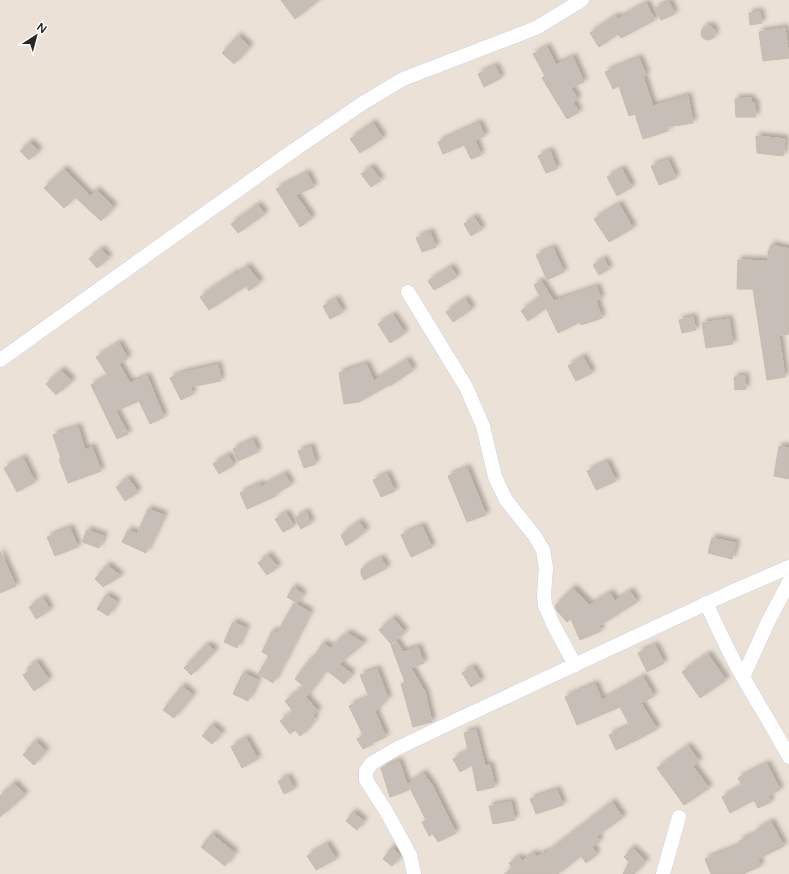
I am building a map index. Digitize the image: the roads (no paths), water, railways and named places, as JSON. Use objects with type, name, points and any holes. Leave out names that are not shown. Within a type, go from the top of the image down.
[{"type":"street","points":[[0,360],[294,150],[363,103],[404,79],[536,28],[582,0]]},
{"type":"street","points":[[408,292],[466,387],[483,426],[495,477],[506,500],[534,535],[543,550],[546,568],[544,595],[545,605],[553,624],[575,665]]},
{"type":"street","points":[[414,874],[410,855],[386,811],[366,780],[366,771],[372,763],[396,749],[706,603],[789,567]]},
{"type":"street","points":[[743,677],[768,622],[789,582]]},
{"type":"street","points":[[706,603],[723,641],[789,757]]},
{"type":"street","points":[[663,874],[679,817]]}]
